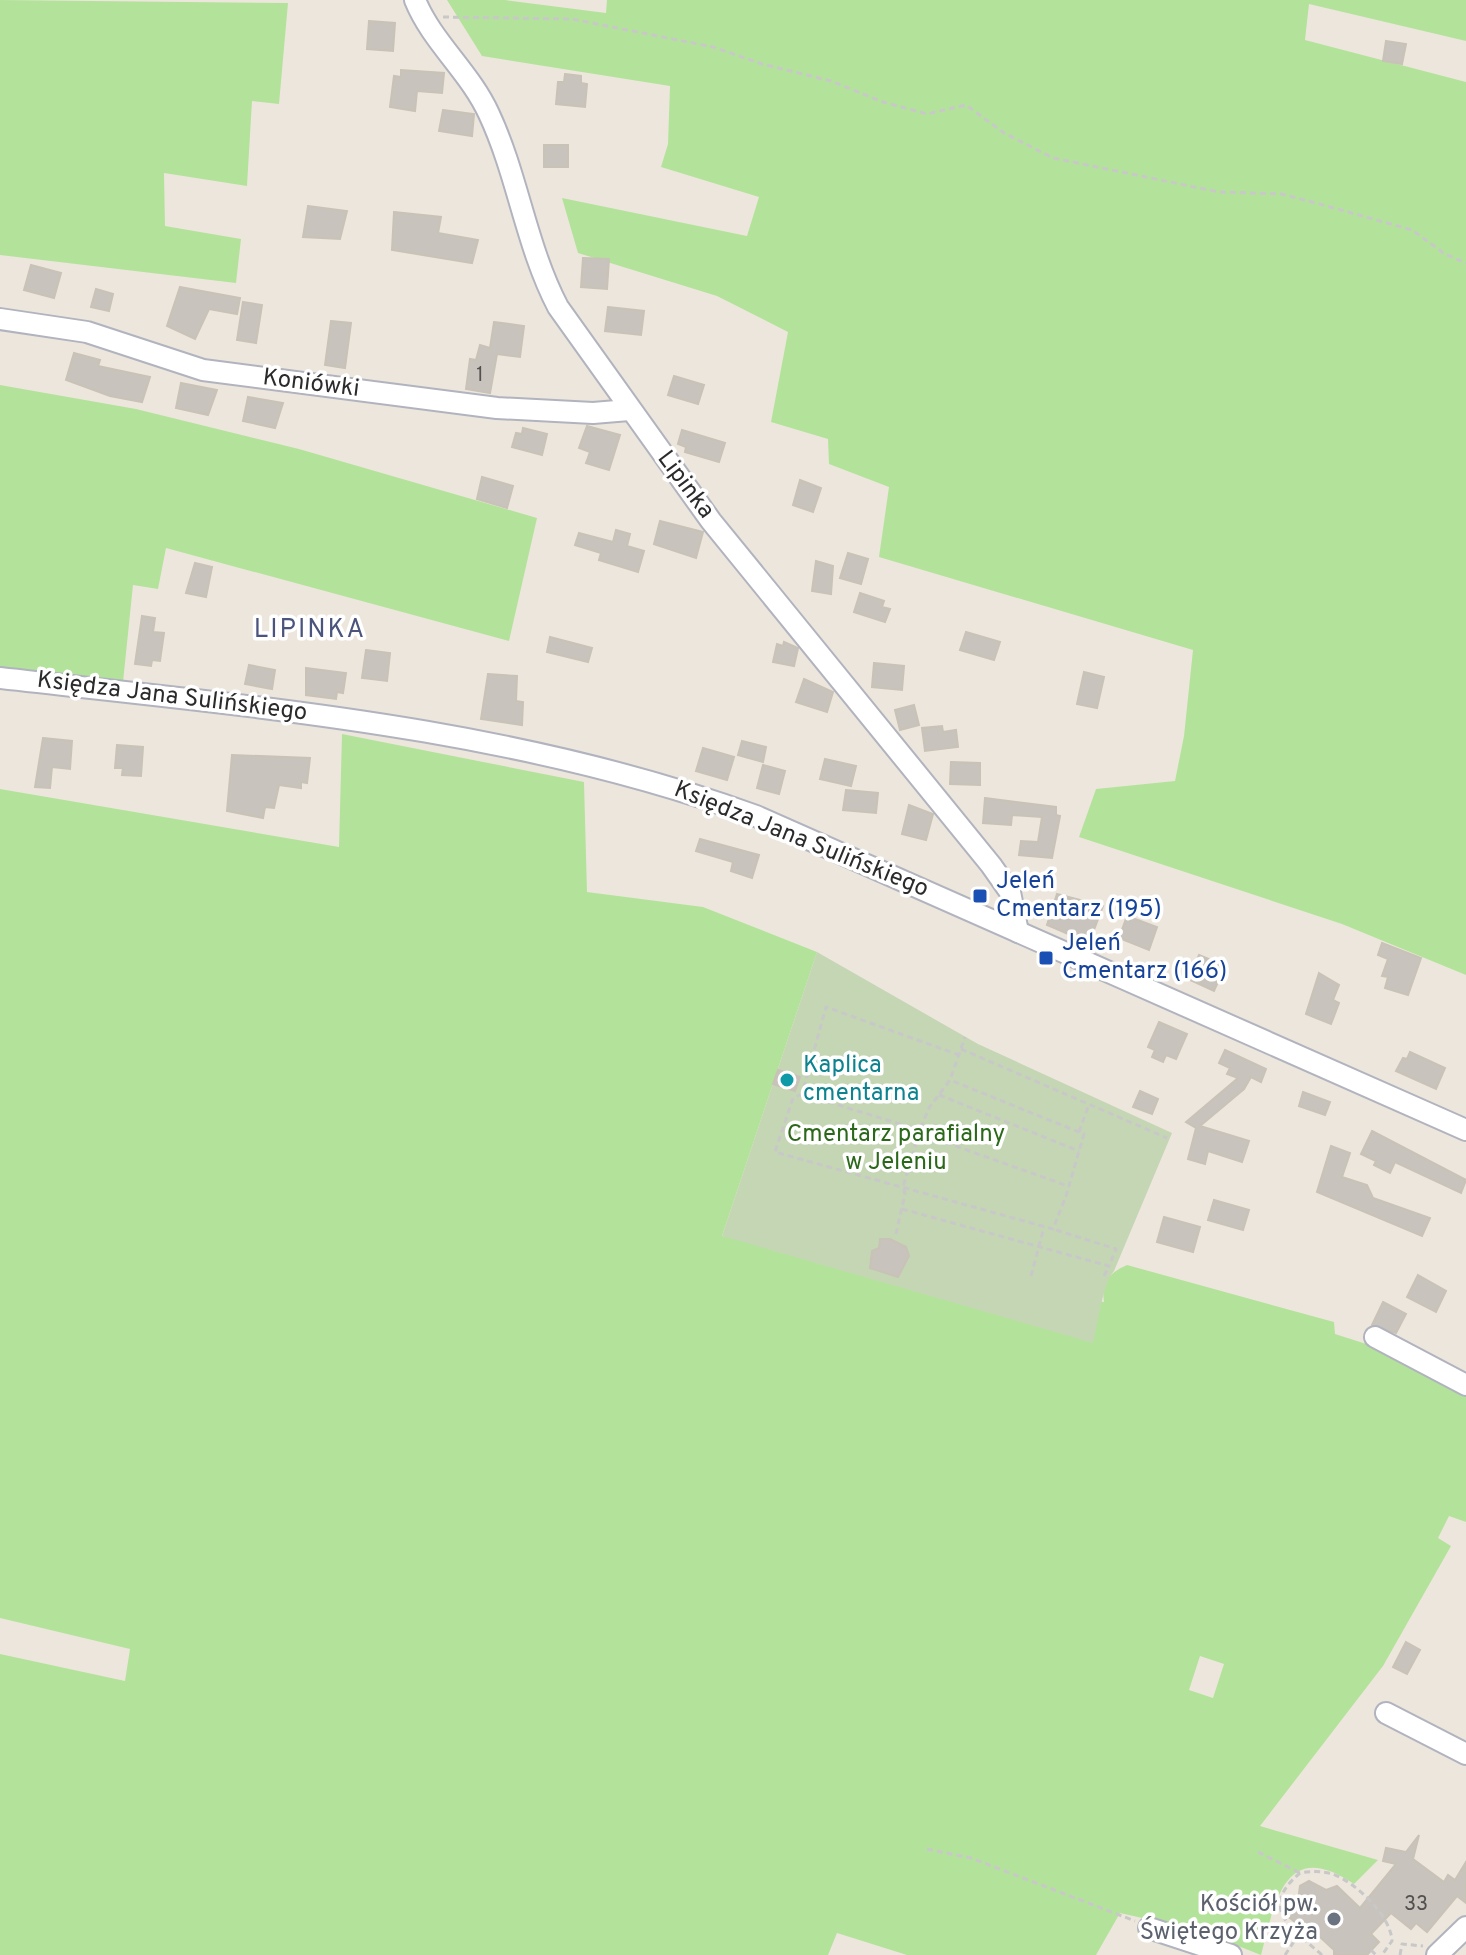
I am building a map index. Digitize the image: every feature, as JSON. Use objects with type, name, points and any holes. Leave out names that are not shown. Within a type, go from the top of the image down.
[{"type":"street","name":"Lipinka","points":[[415,0],[424,22],[489,112],[539,271],[558,307],[629,410],[721,533],[991,865],[1010,892],[1018,932]]},
{"type":"street","name":"Koniówki","points":[[0,319],[87,332],[203,370],[497,408],[593,413],[629,410]]},
{"type":"street","name":"Księdza Jana Sulińskiego","points":[[0,678],[437,731],[675,786],[756,816],[1466,1130]]},
{"type":"street","points":[[1375,1337],[1466,1385]]},
{"type":"street","points":[[1386,1713],[1466,1754]]},
{"type":"street","points":[[1430,1950],[1466,1927]]},
{"type":"street","points":[[1149,1928],[1231,1955]]},
{"type":"path","points":[[424,22],[443,17],[572,19],[713,47],[762,64],[831,81],[883,102],[927,114],[966,105],[1004,133],[1053,158],[1219,192],[1282,194],[1412,230],[1445,254],[1466,263]]},
{"type":"path","points":[[802,1094],[826,1007],[959,1055]]},
{"type":"path","points":[[896,1234],[905,1194],[903,1186],[921,1128],[950,1080],[965,1037]]},
{"type":"path","points":[[961,1049],[1088,1107],[1167,1138]]},
{"type":"path","points":[[950,1080],[1084,1134],[1053,1229]]},
{"type":"path","points":[[1068,1186],[933,1138],[921,1128],[802,1094],[793,1098],[775,1152],[1116,1249],[1104,1276]]},
{"type":"path","points":[[939,1095],[1079,1151]]},
{"type":"path","points":[[1079,1132],[1088,1107]]},
{"type":"path","points":[[902,1209],[1109,1266]]},
{"type":"path","points":[[1031,1276],[1044,1227]]},
{"type":"path","points":[[927,1849],[971,1858],[1112,1909],[1149,1928]]},
{"type":"path","points":[[1258,1852],[1300,1873],[1322,1872],[1341,1878],[1389,1923],[1392,1941],[1382,1955]]},
{"type":"path","points":[[1300,1873],[1291,1881],[1279,1903],[1282,1917],[1322,1955]]},
{"type":"path","points":[[1285,1955],[1299,1934]]},
{"type":"path","points":[[1400,1955],[1402,1944],[1430,1950]]},
{"type":"path","points":[[1371,1950],[1376,1955]]},
{"type":"green space","points":[[0,0],[288,3],[279,104],[252,101],[247,186],[164,173],[165,226],[241,239],[236,283],[0,255]]},
{"type":"green space","points":[[447,0],[505,0],[606,13],[607,0],[1466,0],[1466,41],[1309,4],[1305,40],[1466,82],[1466,975],[1342,924],[1079,837],[1096,789],[1175,781],[1184,736],[1193,650],[879,557],[889,487],[829,464],[828,439],[771,422],[788,332],[717,296],[578,253],[562,198],[747,236],[759,197],[661,167],[668,144],[670,86],[482,56]]},
{"type":"green space","points":[[0,385],[136,409],[299,449],[537,518],[509,641],[166,548],[158,589],[133,585],[123,682],[0,667]]},
{"type":"green space","points":[[342,734],[584,782],[587,892],[703,907],[817,952],[722,1236],[1104,1302],[1108,1279],[1127,1265],[1334,1322],[1335,1334],[1382,1349],[1466,1395],[1466,1522],[1449,1516],[1438,1538],[1451,1546],[1383,1666],[1260,1826],[1378,1860],[1354,1884],[1331,1871],[1312,1868],[1298,1872],[1278,1896],[1261,1955],[1200,1931],[1120,1913],[1096,1955],[907,1955],[837,1933],[828,1955],[0,1955],[0,1654],[125,1681],[130,1649],[0,1618],[0,789],[339,847]],"holes":[[[1200,1656],[1224,1664],[1213,1698],[1189,1690]]]},
{"type":"green space","name":"Cmentarz parafialny w Jeleniu","points":[[817,952],[978,1044],[1172,1133],[1110,1276],[1093,1343],[722,1236]]},
{"type":"building","points":[[369,21],[395,23],[393,51],[367,49]]},
{"type":"building","points":[[1386,41],[1406,44],[1402,64],[1383,61]]},
{"type":"building","points":[[401,70],[444,73],[442,93],[417,91],[415,111],[390,107],[394,76],[401,77]]},
{"type":"building","points":[[565,74],[581,76],[581,83],[587,84],[585,107],[556,104],[558,82],[564,82]]},
{"type":"building","points":[[443,110],[474,114],[472,136],[439,131]]},
{"type":"building","points":[[544,145],[568,145],[568,167],[544,167]]},
{"type":"building","points":[[308,206],[347,211],[340,239],[303,237]]},
{"type":"building","points":[[394,212],[441,217],[438,233],[478,240],[472,263],[392,250]]},
{"type":"building","points":[[583,258],[609,259],[607,289],[581,287]]},
{"type":"building","points":[[31,265],[61,273],[54,298],[24,290]]},
{"type":"building","points":[[180,287],[240,298],[237,314],[209,309],[195,339],[167,326]]},
{"type":"building","points":[[96,289],[113,294],[109,311],[91,307]]},
{"type":"building","points":[[243,302],[262,305],[256,343],[237,340]]},
{"type":"building","points":[[608,307],[644,311],[641,335],[605,331]]},
{"type":"building","points":[[331,321],[351,323],[345,368],[325,365]]},
{"type":"building","points":[[494,322],[524,326],[520,357],[497,354],[490,393],[466,389],[470,359],[476,360],[480,345],[490,348]]},
{"type":"building","points":[[74,353],[100,360],[98,366],[150,377],[142,402],[110,396],[66,380]]},
{"type":"building","points":[[674,376],[704,385],[698,404],[668,395]]},
{"type":"building","points":[[181,383],[217,390],[208,415],[176,408]]},
{"type":"building","points":[[248,397],[283,403],[275,428],[243,421]]},
{"type":"building","points":[[587,426],[620,435],[609,470],[586,463],[590,452],[579,448]]},
{"type":"building","points":[[523,428],[547,434],[542,455],[512,447],[516,433],[522,434]]},
{"type":"building","points":[[682,430],[725,443],[719,462],[685,452],[686,447],[678,444]]},
{"type":"building","points":[[482,477],[513,486],[507,508],[477,499]]},
{"type":"building","points":[[800,480],[821,488],[813,512],[793,505]]},
{"type":"building","points":[[660,521],[703,532],[696,558],[654,544]]},
{"type":"building","points":[[616,530],[630,534],[627,546],[644,551],[638,572],[599,560],[601,553],[575,545],[579,533],[613,542]]},
{"type":"building","points":[[848,553],[868,559],[861,584],[840,578]]},
{"type":"building","points":[[816,561],[833,566],[831,594],[812,591]]},
{"type":"building","points":[[195,563],[212,567],[206,597],[186,593]]},
{"type":"building","points":[[860,593],[884,601],[882,607],[890,609],[885,622],[854,612]]},
{"type":"building","points":[[142,616],[155,618],[153,632],[164,633],[160,661],[152,660],[151,666],[135,664]]},
{"type":"building","points":[[966,632],[1000,642],[994,660],[960,650]]},
{"type":"building","points":[[550,637],[592,648],[588,662],[547,652]]},
{"type":"building","points":[[784,642],[798,648],[794,666],[773,662],[777,644],[783,646]]},
{"type":"building","points":[[366,650],[390,653],[387,681],[362,678]]},
{"type":"building","points":[[874,663],[904,666],[902,690],[872,687]]},
{"type":"building","points":[[249,665],[275,670],[272,689],[245,684]]},
{"type":"building","points":[[306,668],[346,673],[343,693],[337,692],[336,699],[306,695]]},
{"type":"building","points":[[1084,672],[1104,677],[1097,708],[1077,704]]},
{"type":"building","points":[[488,674],[517,676],[516,701],[523,702],[522,725],[481,719]]},
{"type":"building","points":[[804,679],[833,692],[827,712],[796,702]]},
{"type":"building","points":[[914,705],[919,725],[900,730],[895,710]]},
{"type":"building","points":[[942,726],[943,732],[956,730],[958,747],[925,751],[922,728]]},
{"type":"building","points":[[43,738],[72,741],[70,769],[52,767],[50,788],[35,787]]},
{"type":"building","points":[[742,741],[766,747],[763,762],[738,755]]},
{"type":"building","points":[[117,745],[143,747],[141,776],[122,775],[123,768],[115,768]]},
{"type":"building","points":[[703,748],[734,757],[727,780],[696,771]]},
{"type":"building","points":[[232,755],[310,758],[307,783],[301,782],[301,788],[279,785],[274,808],[265,807],[263,818],[227,811]]},
{"type":"building","points":[[825,759],[856,766],[851,786],[820,779]]},
{"type":"building","points":[[951,762],[980,763],[980,785],[950,784]]},
{"type":"building","points":[[763,765],[785,771],[779,794],[757,788]]},
{"type":"building","points":[[846,790],[878,793],[876,813],[843,810]]},
{"type":"building","points":[[985,798],[1056,807],[1056,815],[1060,816],[1052,858],[1019,855],[1021,841],[1038,842],[1042,817],[1012,815],[1011,825],[983,823]]},
{"type":"building","points":[[909,805],[933,814],[926,840],[902,834]]},
{"type":"building","points":[[700,839],[759,855],[752,878],[731,871],[733,862],[696,851]]},
{"type":"building","points":[[1057,894],[1103,906],[1089,943],[1047,925]]},
{"type":"building","points":[[1127,916],[1157,927],[1149,950],[1119,938]]},
{"type":"building","points":[[1382,943],[1421,958],[1408,995],[1385,988],[1388,977],[1382,976],[1388,959],[1378,955]]},
{"type":"building","points":[[1199,955],[1225,966],[1214,991],[1188,979]]},
{"type":"building","points":[[1319,973],[1339,985],[1333,1000],[1339,1003],[1331,1024],[1306,1014]]},
{"type":"building","points":[[1159,1022],[1187,1034],[1176,1059],[1166,1055],[1163,1062],[1152,1057],[1155,1050],[1148,1047]]},
{"type":"building","points":[[1225,1050],[1266,1069],[1261,1082],[1251,1077],[1244,1089],[1200,1126],[1249,1141],[1242,1162],[1208,1151],[1205,1164],[1188,1159],[1196,1128],[1186,1122],[1238,1078],[1227,1074],[1230,1068],[1219,1063]]},
{"type":"building","points":[[1410,1052],[1445,1068],[1436,1089],[1396,1071]]},
{"type":"building","name":"Kaplica cmentarna","points":[[778,1070],[800,1077],[795,1091],[773,1084]]},
{"type":"building","points":[[1140,1091],[1158,1099],[1152,1114],[1133,1107]]},
{"type":"building","points":[[1303,1092],[1330,1102],[1325,1115],[1299,1106]]},
{"type":"building","points":[[1372,1131],[1466,1180],[1461,1193],[1395,1162],[1390,1173],[1374,1165],[1376,1161],[1361,1154]]},
{"type":"building","points":[[1331,1146],[1350,1153],[1342,1177],[1367,1185],[1373,1198],[1430,1218],[1422,1236],[1317,1192]]},
{"type":"building","points":[[1214,1200],[1249,1210],[1243,1230],[1208,1220]]},
{"type":"building","points":[[1164,1217],[1200,1227],[1193,1252],[1157,1242]]},
{"type":"building","points":[[880,1239],[890,1239],[906,1247],[909,1256],[898,1277],[870,1268],[872,1251],[879,1248]]},
{"type":"building","points":[[1418,1275],[1446,1291],[1436,1312],[1407,1297]]},
{"type":"building","points":[[1383,1302],[1406,1314],[1396,1333],[1372,1325]]},
{"type":"building","points":[[1406,1642],[1420,1650],[1407,1674],[1393,1667]]},
{"type":"building","points":[[1419,1835],[1413,1859],[1444,1882],[1448,1875],[1455,1880],[1466,1862],[1466,1903],[1457,1896],[1427,1932],[1416,1923],[1411,1929],[1391,1913],[1371,1934],[1379,1942],[1367,1955],[1334,1955],[1334,1950],[1306,1924],[1302,1928],[1285,1914],[1298,1901],[1300,1886],[1309,1881],[1326,1890],[1337,1886],[1360,1908],[1396,1864],[1383,1861],[1386,1848],[1406,1852]]},
{"type":"place","name":"Jeleń Cmentarz (195)","points":[[980,896]]},
{"type":"place","name":"Jeleń Cmentarz (166)","points":[[1046,958]]},
{"type":"place","name":"Kaplica cmentarna","points":[[787,1080]]},
{"type":"place","name":"Kościół pw. Świętego Krzyża","points":[[1334,1919]]},
{"type":"district","name":"LIPINKA","points":[[310,630]]}]
